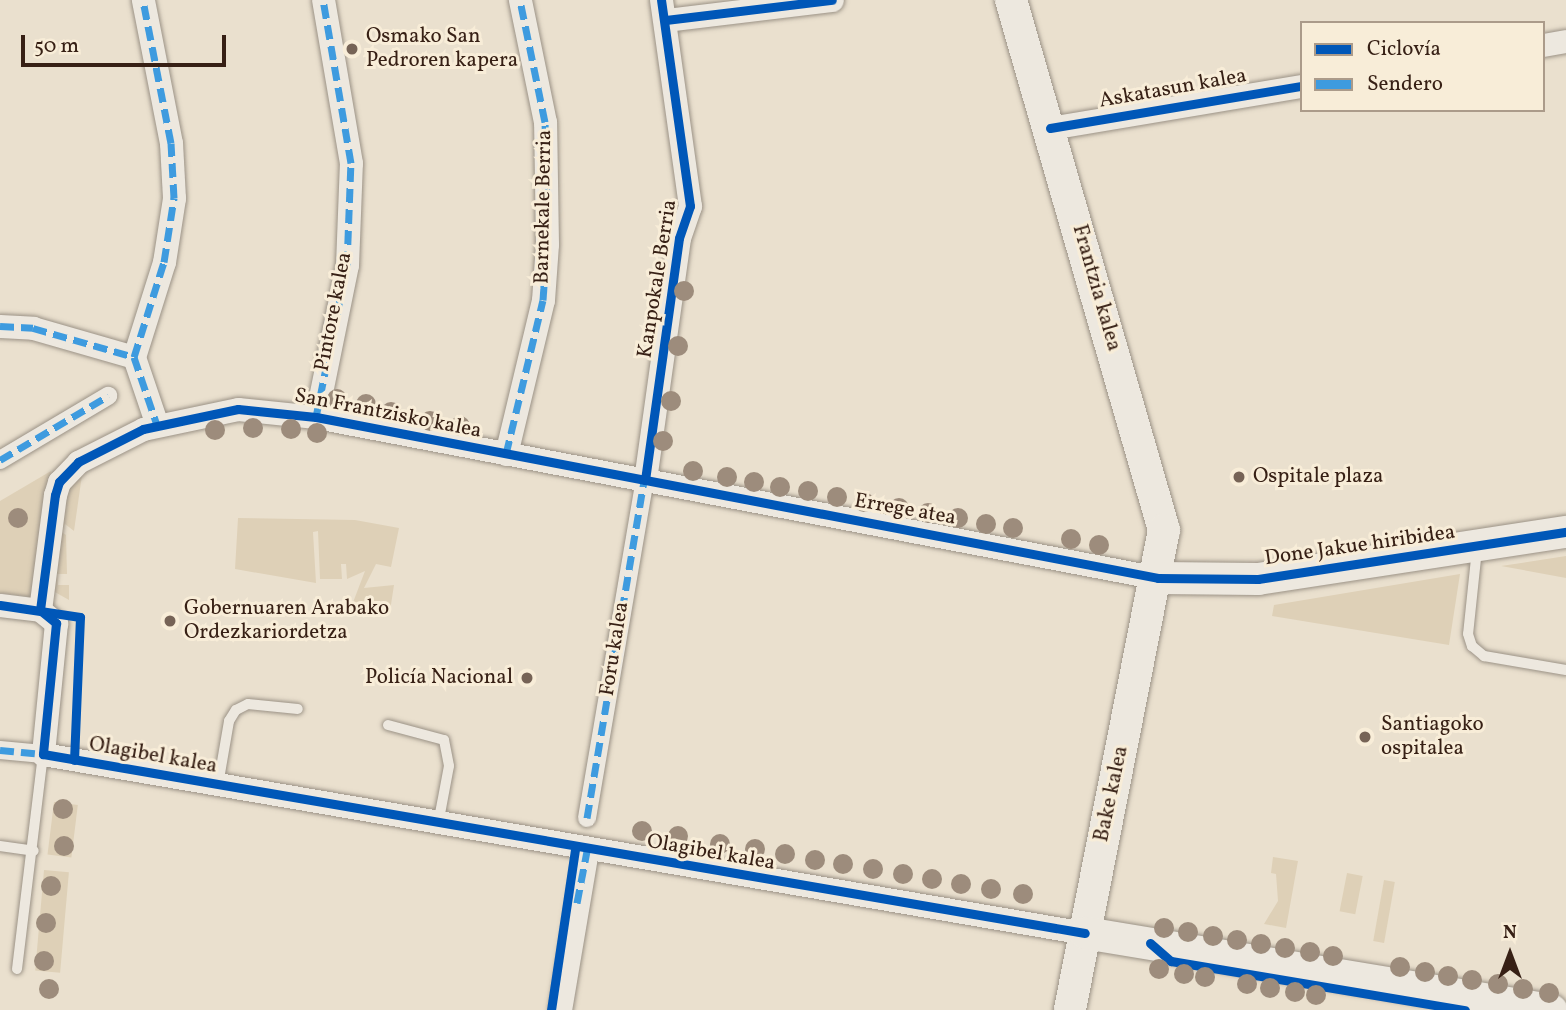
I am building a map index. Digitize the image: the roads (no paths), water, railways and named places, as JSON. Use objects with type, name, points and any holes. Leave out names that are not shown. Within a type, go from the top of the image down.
[{"type":"main road","name":"Frantzia kalea","points":[[1011,0],[1163,514],[1158,578]]},
{"type":"main road","name":"Done Jakue hiribidea","points":[[1158,578],[1258,579],[1566,532]]},
{"type":"main road","name":"Bake kalea","points":[[1070,1010],[1158,578]]},
{"type":"main road","name":"Olagibel kalea","points":[[1085,933],[1552,1010]]},
{"type":"street","points":[[143,0],[171,143],[174,198],[164,262],[134,356],[157,425]]},
{"type":"street","name":"Pintore kalea","points":[[316,417],[347,265],[351,163],[323,0]]},
{"type":"street","name":"Barnekale Berria","points":[[506,454],[543,300],[547,244],[545,122],[520,0]]},
{"type":"street","points":[[664,10],[832,0]]},
{"type":"street","name":"Kanpokale Berria","points":[[645,480],[679,238],[690,206],[664,10]]},
{"type":"street","points":[[1545,45],[1566,41]]},
{"type":"street","name":"Askatasun kalea","points":[[1050,128],[1300,86]]},
{"type":"street","points":[[0,326],[33,328],[134,356]]},
{"type":"street","points":[[0,460],[108,396]]},
{"type":"street","name":"San Frantzisko kalea","points":[[40,610],[59,482],[88,456],[157,425],[239,410],[316,417],[645,480]]},
{"type":"street","name":"Errege atea","points":[[645,480],[1158,578]]},
{"type":"street","name":"Foru kalea","points":[[587,818],[645,480]]},
{"type":"street","points":[[0,605],[40,610],[56,623],[43,754]]},
{"type":"street","name":"Olagibel kalea","points":[[0,750],[43,754],[587,851],[1085,933]]},
{"type":"street","points":[[560,1010],[587,851]]},
{"type":"lane","points":[[1478,546],[1468,634],[1472,646],[1484,656],[1566,670]]},
{"type":"lane","points":[[218,785],[229,721],[236,710],[247,704],[298,709]]},
{"type":"lane","points":[[388,725],[444,740],[449,766],[438,824]]},
{"type":"lane","points":[[17,968],[34,851],[43,754]]},
{"type":"lane","points":[[0,846],[34,851]]},
{"type":"place","name":"Osmako San Pedroren kapera","points":[[352,49]]},
{"type":"place","name":"Ospitale plaza","points":[[1239,477]]},
{"type":"place","name":"Gobernuaren Arabako Ordezkariordetza","points":[[170,621]]},
{"type":"place","name":"Policía Nacional","points":[[527,678]]},
{"type":"place","name":"Santiagoko ospitalea","points":[[1365,737]]}]
